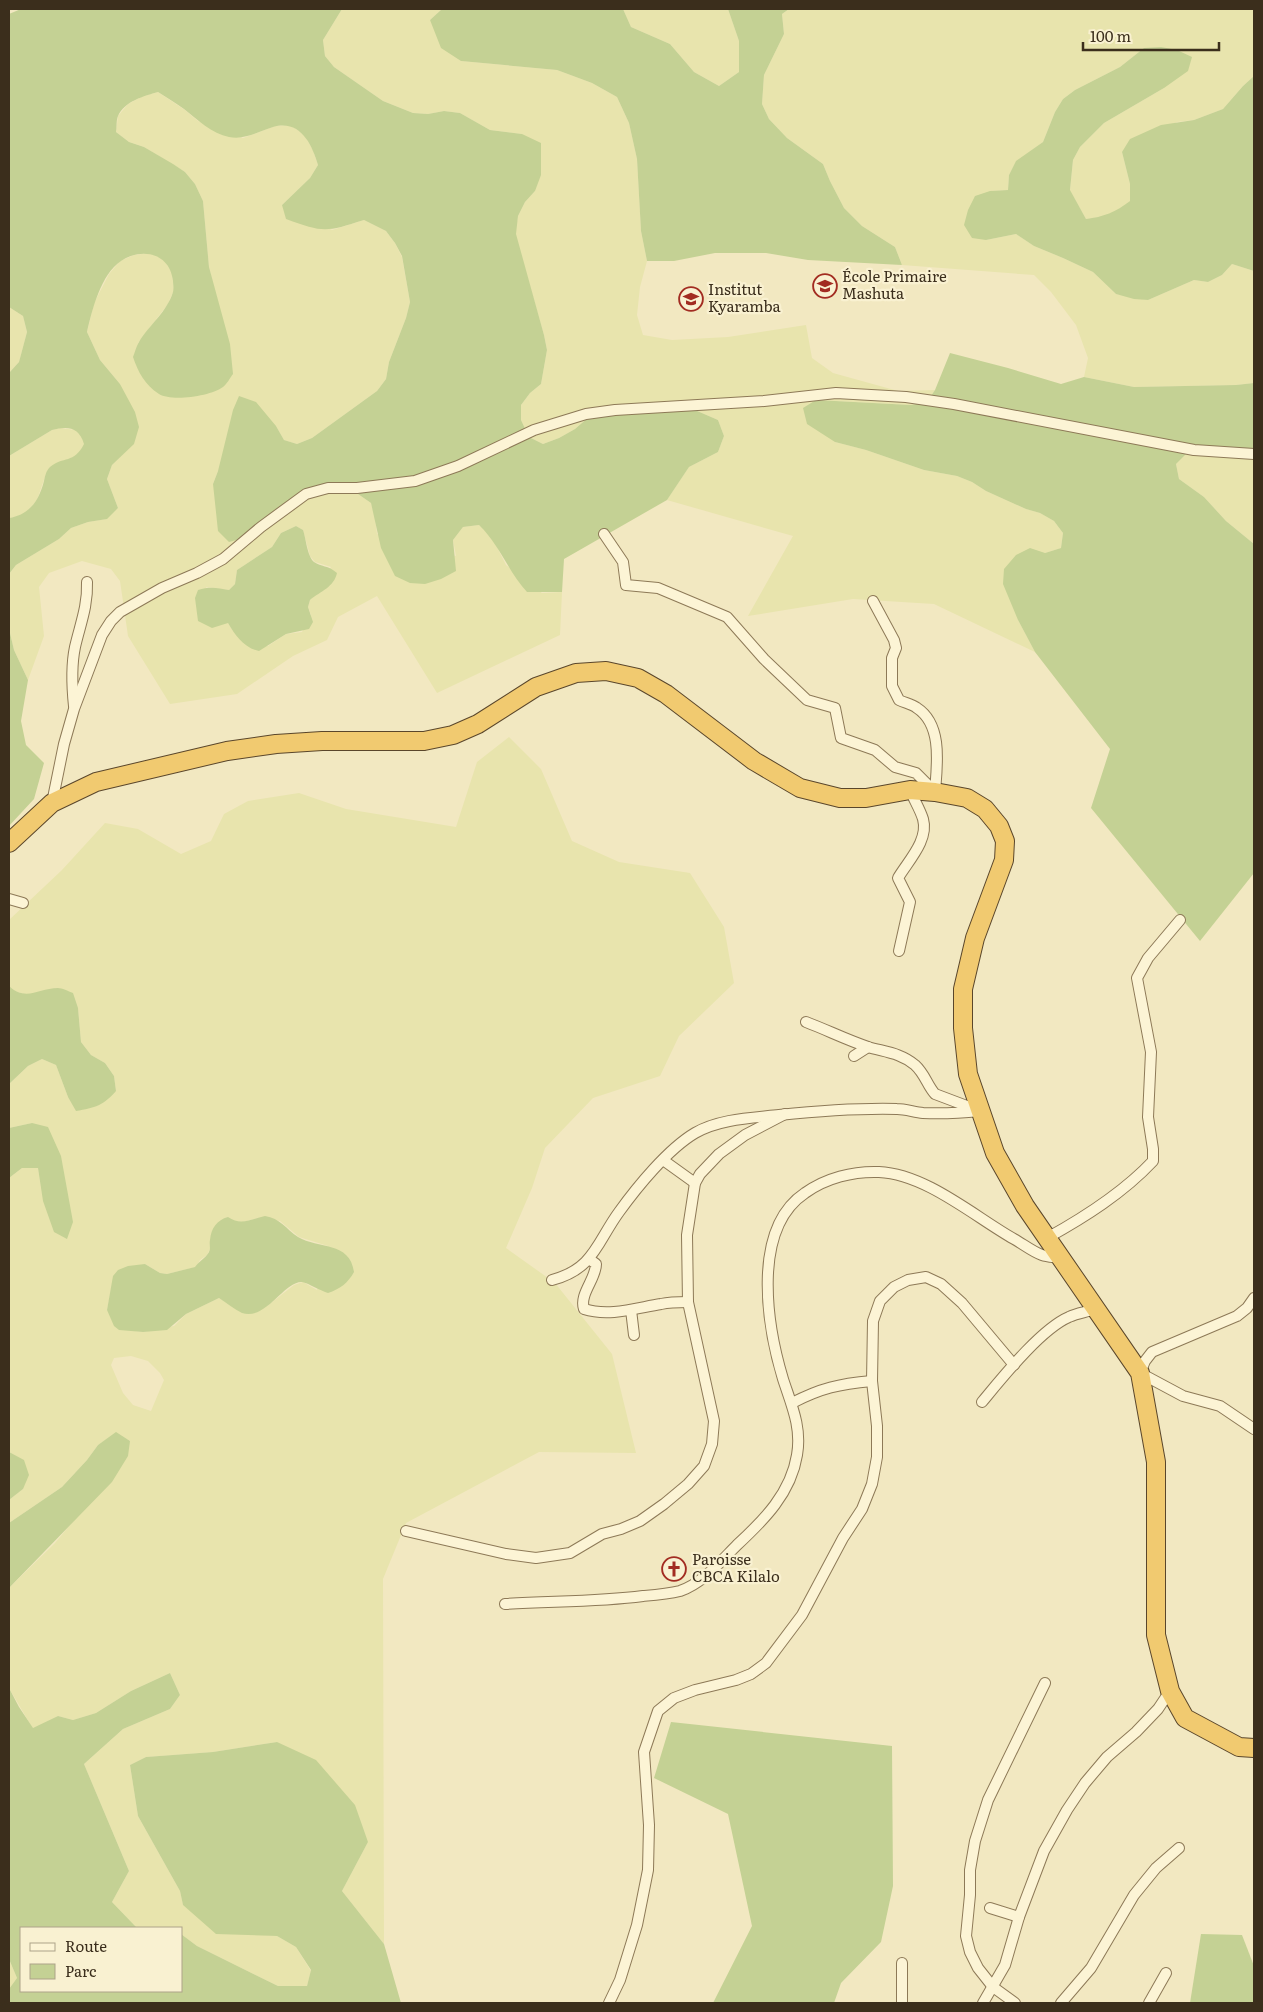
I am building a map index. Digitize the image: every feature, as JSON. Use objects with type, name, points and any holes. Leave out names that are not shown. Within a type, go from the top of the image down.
[{"type":"highway","points":[[9,843],[52,803],[96,782],[227,752],[276,744],[322,741],[424,740],[454,735],[478,724],[536,687],[576,673],[606,671],[638,678],[666,694],[754,760],[800,788],[840,798],[866,798],[910,790],[935,792],[967,798],[985,809],[999,826],[1005,841],[1004,860],[975,938],[963,989],[963,1028],[968,1074],[995,1152],[1026,1206],[1140,1373],[1156,1462],[1156,1635],[1170,1691],[1185,1718],[1239,1747],[1254,1748]]},
{"type":"street","points":[[52,803],[64,744],[74,709],[102,635],[120,612],[162,588],[223,559],[260,527],[306,494],[328,488],[357,488],[415,481],[458,466],[534,430],[586,414],[624,409],[764,401],[836,393],[906,397],[1014,414],[1194,450],[1254,454]]},
{"type":"street","points":[[604,534],[623,562],[626,585],[658,588],[727,617],[764,659],[806,700],[835,708],[841,738],[875,750],[895,767],[916,773],[935,792]]},
{"type":"street","points":[[74,709],[72,682],[75,648],[85,611],[87,582]]},
{"type":"street","points":[[873,601],[894,640],[896,648],[892,658],[892,686],[899,700],[918,708],[934,732],[938,755],[935,792]]},
{"type":"street","points":[[899,951],[910,902],[898,878],[923,838],[925,829],[923,818],[910,790]]},
{"type":"street","points":[[9,899],[23,903]]},
{"type":"street","points":[[1047,1238],[1085,1216],[1135,1180],[1153,1161],[1148,1117],[1151,1052],[1137,978],[1148,958],[1180,920]]},
{"type":"street","points":[[806,1022],[868,1047],[896,1054],[915,1065],[926,1078],[935,1094],[980,1111]]},
{"type":"street","points":[[854,1056],[868,1047]]},
{"type":"street","points":[[552,1280],[574,1272],[589,1259],[617,1214],[638,1187],[675,1148],[694,1133],[716,1124],[785,1114],[899,1109],[920,1113],[950,1114],[980,1111]]},
{"type":"street","points":[[406,1532],[506,1554],[536,1558],[570,1553],[602,1534],[640,1521],[688,1484],[704,1466],[712,1444],[714,1421],[688,1302],[687,1235],[696,1183],[700,1174],[718,1154],[745,1135],[785,1114]]},
{"type":"street","points":[[663,1160],[696,1183]]},
{"type":"street","points":[[505,1604],[554,1600],[605,1601],[666,1594],[680,1590],[694,1584],[708,1574],[761,1523],[784,1491],[793,1474],[798,1453],[798,1434],[792,1403],[783,1380],[771,1325],[768,1265],[773,1239],[787,1210],[797,1198],[812,1188],[833,1179],[858,1172],[881,1172],[903,1177],[940,1192],[1002,1233],[1041,1255],[1060,1258]]},
{"type":"street","points":[[589,1259],[596,1264],[596,1269],[585,1296],[582,1306],[584,1309],[593,1312],[631,1310],[663,1303],[688,1302]]},
{"type":"street","points":[[609,2003],[620,1980],[637,1926],[648,1870],[649,1825],[644,1752],[658,1711],[674,1698],[695,1690],[736,1680],[751,1674],[766,1663],[802,1615],[843,1538],[862,1509],[872,1484],[877,1457],[877,1426],[872,1381],[873,1321],[880,1301],[894,1287],[908,1280],[926,1277],[941,1284],[962,1303],[1014,1365]]},
{"type":"street","points":[[1254,1298],[1247,1308],[1237,1316],[1152,1352],[1145,1361],[1140,1373],[1183,1396],[1220,1406],[1254,1429]]},
{"type":"street","points":[[631,1310],[634,1335]]},
{"type":"street","points":[[982,1402],[1014,1365],[1046,1334],[1069,1317],[1096,1310]]},
{"type":"street","points":[[792,1403],[816,1391],[840,1384],[872,1381]]},
{"type":"street","points":[[1015,2003],[993,1987],[978,1968],[970,1952],[966,1936],[970,1895],[970,1870],[975,1841],[988,1800],[1045,1683]]},
{"type":"street","points":[[983,2003],[1005,1965],[1019,1917],[1044,1851],[1085,1783],[1107,1756],[1136,1732],[1158,1709],[1170,1691]]},
{"type":"street","points":[[1061,2003],[1091,1968],[1134,1895],[1156,1868],[1179,1848]]},
{"type":"street","points":[[990,1908],[1019,1917]]},
{"type":"street","points":[[902,1963],[902,2003]]},
{"type":"street","points":[[1149,2003],[1166,1974]]},
{"type":"shaded area","points":[[342,9],[442,9],[430,20],[461,61],[557,70],[592,83],[617,97],[629,123],[637,159],[641,231],[647,261],[640,287],[637,315],[643,335],[672,340],[728,337],[806,325],[812,358],[833,373],[898,391],[935,390],[927,402],[911,405],[816,400],[835,442],[866,450],[924,470],[957,476],[1054,521],[1063,533],[1061,548],[1045,553],[1018,620],[1035,652],[934,604],[853,599],[748,616],[793,536],[667,500],[689,467],[718,452],[724,436],[718,420],[688,407],[590,416],[575,429],[543,444],[529,437],[521,420],[521,405],[530,393],[541,384],[547,350],[515,234],[518,216],[525,202],[535,191],[522,134],[490,130],[460,113],[444,111],[428,114],[413,113],[383,101],[334,67],[325,56],[323,40]]},
{"type":"shaded area","points":[[623,9],[728,9],[739,41],[739,72],[719,86],[694,72],[670,44],[631,27]]},
{"type":"shaded area","points":[[789,9],[1254,9],[1254,76],[1223,109],[1194,120],[1177,122],[1122,152],[1130,184],[1130,201],[1118,211],[1101,217],[1086,219],[1070,191],[1073,160],[1080,147],[1104,123],[1164,88],[1144,48],[1120,67],[1075,90],[1063,99],[1055,112],[1043,142],[1016,162],[1009,175],[1008,190],[990,191],[986,240],[1016,234],[1034,246],[1093,272],[1116,294],[1148,300],[1194,280],[1208,282],[1222,275],[1232,264],[1254,271],[1254,383],[1134,387],[1084,377],[1088,358],[1076,325],[1051,292],[1034,275],[902,265],[895,247],[862,226],[844,208],[823,164],[787,138],[769,119],[762,104],[764,75],[784,34],[782,14]]},
{"type":"shaded area","points":[[158,92],[198,121],[243,138],[275,126],[290,125],[304,134],[313,150],[318,165],[310,178],[282,205],[332,230],[364,220],[386,231],[402,257],[410,302],[406,318],[389,362],[386,379],[377,391],[312,438],[297,444],[284,440],[276,426],[218,471],[213,484],[280,509],[326,493],[358,494],[371,503],[377,534],[456,556],[453,540],[463,527],[479,525],[491,535],[506,565],[542,593],[562,592],[560,635],[437,693],[377,596],[338,617],[327,640],[293,656],[237,694],[170,704],[128,636],[120,581],[111,569],[82,561],[49,573],[39,587],[44,636],[28,680],[14,650],[9,629],[9,574],[16,565],[59,539],[71,528],[88,522],[106,519],[118,508],[107,479],[112,465],[134,443],[120,384],[100,360],[87,332],[94,303],[109,274],[120,261],[134,255],[149,253],[164,259],[172,273],[174,290],[168,304],[138,343],[216,297],[209,267],[203,201],[195,184],[185,172],[144,147],[129,142],[116,132],[118,116],[128,104],[143,96]],"holes":[[[296,526],[303,530],[310,556],[315,562],[331,567],[316,594],[310,600],[308,607],[311,615],[302,632],[286,634],[268,646],[233,631],[206,587],[229,590],[235,584],[237,570],[272,547],[281,533]]]},
{"type":"shaded area","points":[[9,307],[23,316],[27,332],[19,362],[9,373]]},
{"type":"shaded area","points":[[60,428],[76,430],[82,435],[85,444],[74,457],[59,463],[46,474],[37,500],[26,513],[20,517],[9,518],[9,456],[52,430]]},
{"type":"shaded area","points":[[1254,449],[1254,544],[1226,521],[1204,497],[1179,479],[1176,464],[1187,453]]},
{"type":"shaded area","points":[[509,737],[541,769],[572,841],[619,862],[690,873],[724,927],[734,983],[679,1036],[660,1076],[593,1098],[545,1148],[532,1188],[506,1248],[555,1283],[612,1354],[636,1453],[539,1452],[406,1523],[383,1579],[384,1944],[342,1891],[368,1842],[277,1742],[213,1752],[146,1757],[130,1765],[138,1816],[180,1891],[183,1905],[250,1934],[277,1936],[296,1947],[311,1971],[307,1986],[278,1986],[197,1946],[182,1935],[182,1927],[136,1927],[112,1902],[129,1871],[84,1764],[123,1729],[170,1709],[180,1695],[170,1673],[131,1691],[96,1713],[73,1720],[58,1716],[33,1729],[9,1688],[9,1588],[55,1543],[75,1519],[130,1441],[116,1433],[98,1445],[62,1487],[9,1523],[9,1500],[23,1489],[9,1452],[9,1178],[22,1168],[38,1168],[43,1201],[32,1123],[9,1128],[9,1084],[28,1066],[42,1059],[56,1065],[68,1097],[116,1091],[114,1076],[105,1063],[91,1055],[81,1042],[78,1008],[58,988],[27,995],[12,990],[9,986],[9,920],[62,870],[105,823],[138,829],[181,854],[211,841],[224,814],[248,801],[299,793],[346,809],[456,827],[477,762]],"holes":[[[258,1218],[280,1221],[299,1237],[328,1246],[317,1290],[303,1282],[294,1285],[267,1306],[226,1302],[219,1298],[186,1314],[174,1326],[143,1332],[135,1331],[107,1310],[112,1285],[145,1264],[160,1273],[167,1274],[196,1267],[200,1260],[207,1255],[210,1249],[210,1241],[235,1221],[243,1222]],[[131,1356],[148,1361],[164,1380],[151,1411],[133,1405],[123,1393],[111,1365],[114,1358]]]},
{"type":"shaded area","points":[[9,1959],[17,1978],[9,1989]]},
{"type":"green space","points":[[21,9],[342,9],[323,40],[325,56],[334,67],[383,101],[413,113],[428,114],[444,111],[460,113],[490,130],[522,134],[541,143],[541,175],[535,191],[525,202],[518,216],[516,234],[547,350],[541,384],[530,393],[521,405],[521,420],[529,437],[543,444],[575,429],[590,416],[688,407],[718,420],[724,436],[718,452],[689,467],[667,500],[564,559],[562,592],[527,592],[486,532],[479,525],[463,527],[453,540],[456,571],[441,579],[425,584],[410,583],[395,576],[381,548],[371,503],[358,494],[326,493],[280,509],[244,538],[229,542],[218,531],[213,484],[233,410],[239,396],[256,402],[276,426],[284,440],[297,444],[312,438],[377,391],[386,379],[389,362],[406,318],[410,302],[402,256],[386,231],[364,220],[333,229],[317,229],[286,219],[282,205],[310,178],[318,165],[308,142],[298,130],[282,125],[251,135],[235,138],[229,137],[211,129],[158,92],[135,100],[125,106],[117,118],[116,132],[129,142],[144,147],[173,164],[185,172],[195,184],[203,201],[209,267],[230,344],[233,374],[223,387],[210,393],[191,397],[173,398],[159,394],[150,387],[137,368],[133,357],[139,342],[167,306],[173,292],[171,272],[167,264],[161,259],[154,255],[146,254],[129,257],[114,267],[98,293],[87,332],[100,360],[120,384],[135,412],[139,427],[134,444],[112,465],[107,479],[118,508],[107,519],[88,522],[71,528],[59,539],[16,565],[9,574],[9,518],[28,510],[36,501],[49,469],[55,464],[72,457],[84,444],[76,431],[68,428],[58,429],[52,430],[9,456],[9,373],[19,362],[27,332],[23,316],[9,307],[9,14]]},
{"type":"green space","points":[[442,9],[623,9],[631,27],[670,44],[694,72],[719,86],[739,72],[739,41],[728,9],[789,9],[782,14],[784,34],[764,75],[762,104],[769,119],[787,138],[823,164],[844,208],[862,226],[895,247],[902,265],[808,260],[766,253],[715,253],[674,261],[647,261],[641,231],[637,159],[629,123],[617,97],[592,83],[557,70],[461,61],[441,48],[430,20]]},
{"type":"green space","points":[[1161,47],[1177,50],[1192,57],[1188,71],[1164,88],[1104,123],[1080,147],[1073,160],[1070,190],[1086,219],[1098,217],[1120,208],[1130,201],[1130,184],[1122,152],[1130,139],[1161,125],[1194,120],[1223,109],[1254,76],[1254,271],[1232,264],[1222,275],[1208,282],[1194,280],[1148,300],[1134,299],[1116,294],[1093,272],[1034,246],[1016,234],[986,240],[972,238],[964,225],[968,210],[975,196],[990,191],[1008,190],[1009,175],[1016,161],[1043,142],[1055,112],[1063,99],[1075,90],[1120,67],[1144,48]]},
{"type":"green space","points":[[950,353],[1061,384],[1084,377],[1134,387],[1254,383],[1254,449],[1187,453],[1176,464],[1179,479],[1204,497],[1226,521],[1254,544],[1254,873],[1200,941],[1091,808],[1110,749],[1035,652],[1018,620],[1003,584],[1004,569],[1016,555],[1030,548],[1045,553],[1061,548],[1063,533],[1054,521],[957,476],[924,470],[866,450],[835,442],[807,424],[803,408],[816,400],[911,405],[927,402],[935,390]]},
{"type":"green space","points":[[296,526],[303,530],[308,551],[314,562],[337,573],[330,585],[310,600],[308,607],[313,622],[309,629],[286,634],[259,651],[244,644],[228,623],[212,628],[198,621],[195,598],[198,590],[218,588],[229,590],[235,584],[237,570],[272,547],[281,533]]},
{"type":"green space","points":[[9,629],[14,650],[28,680],[21,721],[26,745],[44,763],[34,799],[9,826]]},
{"type":"green space","points":[[9,986],[15,991],[27,994],[58,988],[73,993],[78,1008],[81,1042],[91,1055],[105,1063],[114,1076],[116,1091],[107,1100],[94,1107],[76,1111],[68,1097],[56,1065],[42,1059],[28,1066],[9,1084]]},
{"type":"green space","points":[[32,1123],[48,1127],[61,1156],[73,1222],[67,1239],[54,1232],[43,1201],[38,1168],[22,1168],[9,1178],[9,1128]]},
{"type":"green space","points":[[265,1216],[279,1221],[298,1237],[306,1241],[340,1250],[351,1262],[354,1272],[352,1276],[336,1290],[328,1293],[302,1282],[295,1283],[267,1306],[251,1314],[236,1310],[219,1298],[186,1314],[167,1330],[143,1332],[119,1330],[114,1326],[107,1310],[113,1276],[118,1270],[128,1266],[145,1264],[160,1273],[167,1274],[195,1267],[209,1252],[212,1232],[215,1225],[221,1220],[228,1217],[233,1220],[242,1221]]},
{"type":"green space","points":[[116,1432],[130,1441],[128,1456],[112,1482],[9,1588],[9,1523],[62,1487],[98,1445]]},
{"type":"green space","points":[[9,1452],[24,1460],[29,1475],[23,1489],[9,1500]]},
{"type":"green space","points":[[170,1673],[180,1695],[170,1709],[123,1729],[84,1764],[129,1871],[112,1902],[136,1927],[20,1927],[20,1992],[182,1992],[182,1935],[197,1946],[278,1986],[307,1986],[311,1970],[296,1947],[277,1936],[216,1934],[183,1905],[180,1891],[138,1816],[130,1765],[146,1757],[213,1752],[277,1742],[316,1760],[355,1805],[368,1842],[342,1891],[384,1944],[401,2003],[9,2003],[9,1989],[17,1978],[9,1959],[9,1688],[33,1728],[58,1716],[73,1720],[96,1713],[131,1691]]},
{"type":"green space","points":[[671,1722],[892,1746],[893,1886],[881,1942],[841,1983],[834,2003],[713,2003],[752,1926],[728,1814],[654,1778]]},
{"type":"green space","points":[[1201,1934],[1242,1935],[1254,1966],[1254,2003],[1190,2003]]},
{"type":"place","name":"École Primaire Mashuta","points":[[825,286]]},
{"type":"place","name":"Institut Kyaramba","points":[[691,299]]},
{"type":"place","name":"Paroisse CBCA Kilalo","points":[[674,1569]]}]
